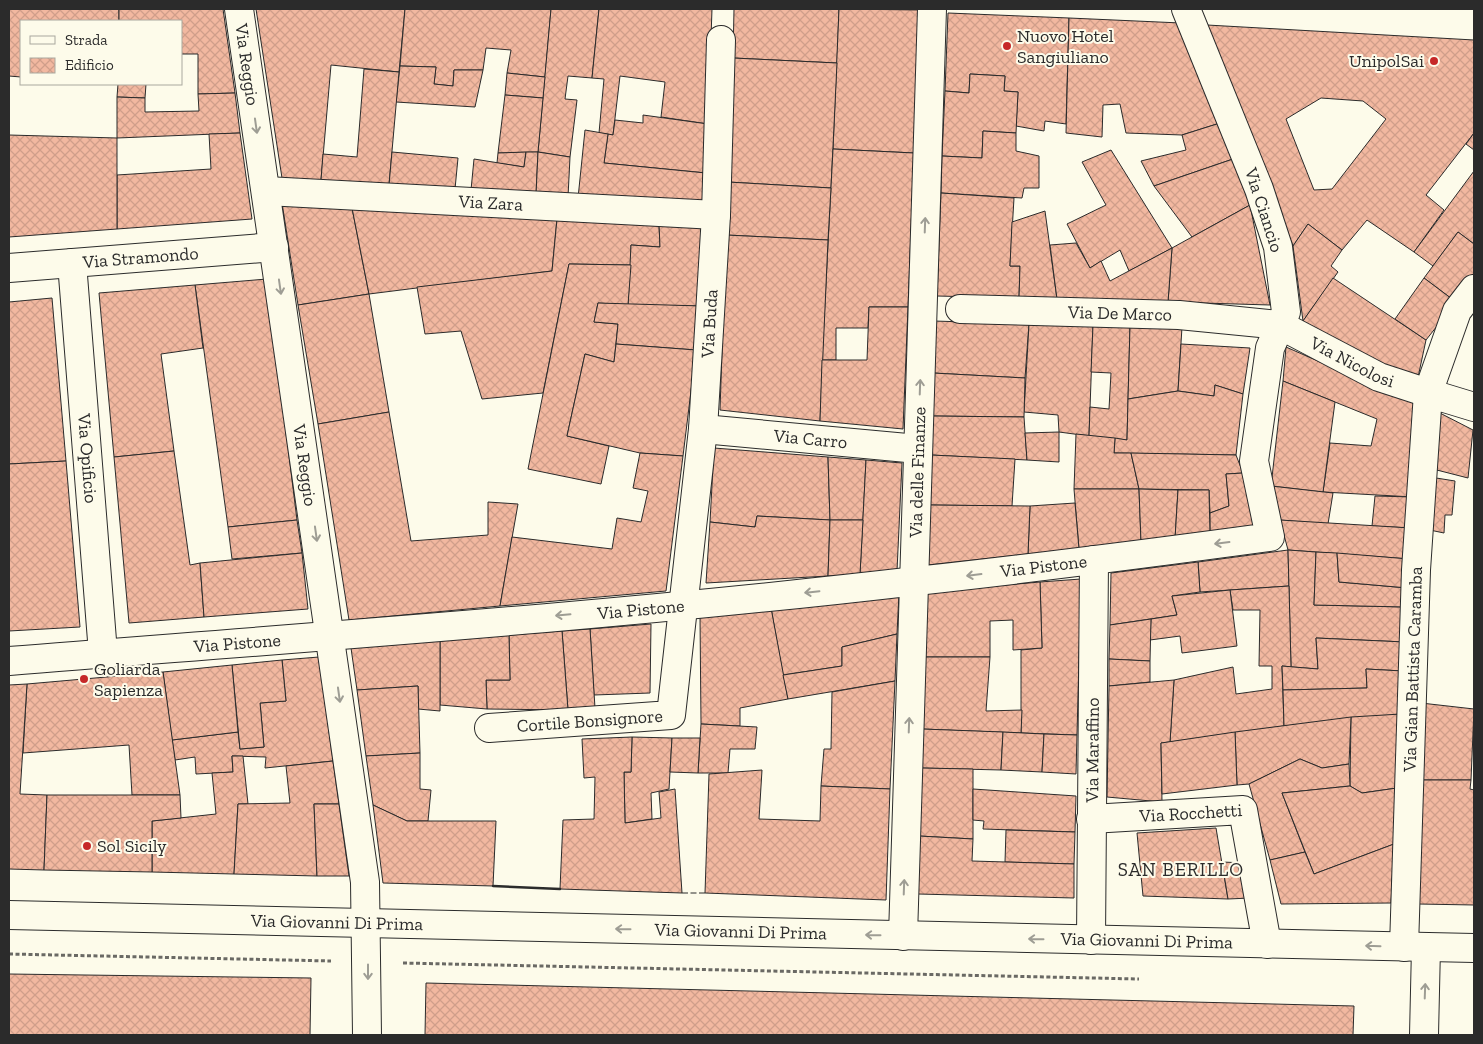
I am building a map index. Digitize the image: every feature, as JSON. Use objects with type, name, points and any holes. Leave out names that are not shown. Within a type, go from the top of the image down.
[{"type":"street","name":"Via Reggio","points":[[239,9],[366,882],[368,1035]]},
{"type":"street","name":"Via delle Finanze","points":[[903,936],[932,9]]},
{"type":"street","name":"Via Ciancio","points":[[1186,9],[1259,189],[1278,247],[1286,312],[1270,348],[1254,461],[1270,537]]},
{"type":"street","name":"Via Buda","points":[[682,605],[703,429],[716,215],[721,40]]},
{"type":"street","name":"Via Zara","points":[[266,191],[716,215]]},
{"type":"street","name":"Via Stramondo","points":[[9,268],[274,247]]},
{"type":"street","name":"Via Opificio","points":[[72,263],[103,654]]},
{"type":"street","name":"Via Gian Battista Caramba","points":[[1424,1035],[1415,947],[1416,570],[1428,393],[1457,311],[1474,289]]},
{"type":"street","name":"Via De Marco","points":[[960,309],[1178,315],[1280,325]]},
{"type":"street","name":"Via Nicolosi","points":[[1280,325],[1379,377],[1474,407]]},
{"type":"street","name":"Via Carro","points":[[703,429],[918,449]]},
{"type":"street","name":"Via Pistone","points":[[9,661],[330,636],[682,605],[914,582],[1270,537]]},
{"type":"street","name":"Via Maraffino","points":[[1091,940],[1094,560]]},
{"type":"street","name":"Cortile Bonsignore","points":[[489,728],[671,715],[682,605]]},
{"type":"street","name":"Via Rocchetti","points":[[1091,819],[1243,810],[1267,944]]},
{"type":"street","name":"Via Giovanni Di Prima","points":[[9,915],[1474,948]]},
{"type":"path","points":[[9,954],[1146,979]]},
{"type":"building","points":[[9,9],[119,9],[119,20],[20,20],[20,77],[9,76]]},
{"type":"building","points":[[119,9],[223,9],[235,93],[198,94],[198,54],[182,54],[182,20],[119,20]]},
{"type":"building","points":[[256,9],[405,9],[399,72],[331,65],[321,180],[282,178]]},
{"type":"building","points":[[405,9],[551,9],[545,77],[507,73],[511,50],[486,48],[483,70],[454,70],[453,86],[434,84],[436,67],[400,66]]},
{"type":"building","points":[[551,9],[599,9],[592,78],[568,76],[565,99],[577,100],[570,157],[538,152]]},
{"type":"building","points":[[599,9],[712,9],[708,124],[661,117],[665,82],[620,76],[613,135],[599,133],[604,79],[592,78]]},
{"type":"building","points":[[734,9],[839,9],[837,63],[733,58]]},
{"type":"building","points":[[839,9],[920,10],[914,153],[833,149]]},
{"type":"building","name":"Nuovo Hotel Sangiuliano","points":[[948,13],[1069,18],[1066,124],[1045,121],[1044,131],[1016,126],[1018,92],[1004,91],[1005,76],[970,74],[969,93],[945,91]]},
{"type":"building","points":[[1069,18],[1181,23],[1220,123],[1182,135],[1126,133],[1120,104],[1103,105],[1102,137],[1066,133]]},
{"type":"building","points":[[1207,25],[1474,40],[1474,133],[1426,195],[1444,210],[1414,252],[1367,220],[1342,250],[1308,224],[1293,246]],"holes":[[[1321,98],[1363,101],[1386,119],[1332,189],[1314,190],[1286,119]]]},
{"type":"building","points":[[733,58],[837,63],[831,188],[728,182]]},
{"type":"building","points":[[400,66],[436,67],[434,84],[453,86],[454,70],[483,70],[475,107],[396,102]]},
{"type":"building","points":[[364,69],[399,72],[389,185],[321,180],[323,154],[357,157]]},
{"type":"building","points":[[507,73],[545,77],[543,98],[505,95]]},
{"type":"building","points":[[970,74],[1005,76],[1004,91],[1018,92],[1016,133],[983,131],[982,158],[942,156],[945,91],[969,93]]},
{"type":"building","points":[[118,85],[146,85],[145,98],[117,97]]},
{"type":"building","points":[[235,93],[240,133],[117,138],[117,97],[145,98],[145,112],[199,111],[198,94]]},
{"type":"building","points":[[505,95],[543,98],[538,152],[498,153]]},
{"type":"building","points":[[643,115],[708,124],[706,173],[604,163],[608,134],[613,135],[615,120],[643,123]]},
{"type":"building","points":[[1220,123],[1233,159],[1154,186],[1141,161],[1186,150],[1182,135]]},
{"type":"building","points":[[585,130],[608,134],[604,163],[706,173],[705,206],[578,198]]},
{"type":"building","points":[[983,131],[1016,133],[1016,151],[1039,156],[1039,188],[1024,188],[1022,198],[941,193],[942,156],[982,158]]},
{"type":"building","points":[[240,133],[252,219],[117,229],[117,175],[211,169],[209,134]]},
{"type":"building","points":[[1474,133],[1474,150],[1466,144]]},
{"type":"building","points":[[9,135],[117,138],[117,229],[9,237]]},
{"type":"building","points":[[833,149],[914,153],[908,307],[869,307],[868,328],[836,328],[836,360],[822,360]]},
{"type":"building","points":[[1111,150],[1172,248],[1129,271],[1120,250],[1090,268],[1067,224],[1106,205],[1082,162]]},
{"type":"building","points":[[392,152],[458,158],[455,189],[389,185]]},
{"type":"building","points":[[526,152],[524,167],[497,163],[498,153]]},
{"type":"building","points":[[526,152],[538,152],[536,195],[471,190],[474,159],[524,167]]},
{"type":"building","points":[[538,152],[570,157],[568,197],[536,195]]},
{"type":"building","points":[[1233,159],[1250,205],[1192,237],[1154,186]]},
{"type":"building","points":[[1474,171],[1474,244],[1458,232],[1433,266],[1414,252]]},
{"type":"building","points":[[728,182],[831,188],[828,240],[726,235]]},
{"type":"building","points":[[941,193],[1014,198],[1010,266],[1020,266],[1019,298],[937,296]]},
{"type":"building","points":[[282,203],[352,208],[369,294],[298,305]]},
{"type":"building","points":[[1250,205],[1270,305],[1168,302],[1172,248]]},
{"type":"building","points":[[352,208],[557,219],[552,271],[369,294]]},
{"type":"building","points":[[1045,211],[1057,299],[1019,298],[1020,266],[1010,266],[1012,222]]},
{"type":"building","points":[[557,219],[659,224],[660,247],[631,245],[631,265],[569,264],[543,393],[482,399],[461,331],[425,334],[417,287],[552,271]]},
{"type":"building","points":[[659,224],[707,227],[702,306],[628,305],[631,245],[660,247]]},
{"type":"building","points":[[1308,224],[1342,250],[1331,266],[1338,272],[1303,321],[1293,246]]},
{"type":"building","points":[[1458,232],[1474,244],[1474,277],[1456,302],[1424,278]]},
{"type":"building","points":[[726,235],[828,240],[820,421],[720,410]]},
{"type":"building","points":[[1076,243],[1090,268],[1101,261],[1110,281],[1172,248],[1168,302],[1057,299],[1050,245]]},
{"type":"building","points":[[569,264],[631,265],[628,305],[598,303],[594,322],[618,324],[614,362],[585,354],[567,436],[609,446],[601,484],[528,469]]},
{"type":"building","points":[[1333,278],[1426,340],[1417,382],[1381,371],[1303,321]]},
{"type":"building","points":[[1424,278],[1456,302],[1426,340],[1395,319]]},
{"type":"building","points":[[267,279],[297,520],[228,527],[195,285]]},
{"type":"building","points":[[195,285],[203,348],[161,354],[174,451],[114,457],[99,293]]},
{"type":"building","points":[[369,294],[389,412],[318,424],[298,305]]},
{"type":"building","points":[[52,298],[66,461],[9,464],[9,302]]},
{"type":"building","points":[[598,303],[702,306],[696,350],[616,344],[618,324],[594,322]]},
{"type":"building","points":[[869,307],[908,307],[903,429],[820,421],[822,360],[867,360]]},
{"type":"building","points":[[934,321],[1029,324],[1025,378],[933,373]]},
{"type":"building","points":[[1029,324],[1093,325],[1089,436],[1059,432],[1058,415],[1024,412]]},
{"type":"building","points":[[1093,325],[1130,326],[1127,440],[1089,436],[1090,407],[1109,409],[1111,373],[1091,372]]},
{"type":"building","points":[[1130,326],[1182,327],[1178,391],[1128,399]]},
{"type":"building","points":[[616,344],[696,350],[683,456],[640,453],[567,436],[585,354],[614,362]]},
{"type":"building","points":[[1181,344],[1250,348],[1243,394],[1215,385],[1214,396],[1178,391]]},
{"type":"building","points":[[1286,347],[1418,405],[1413,497],[1323,492],[1330,443],[1371,446],[1377,419],[1283,381]]},
{"type":"building","points":[[933,373],[1025,378],[1024,417],[932,416]]},
{"type":"building","points":[[1283,381],[1335,402],[1323,492],[1271,486]]},
{"type":"building","points":[[1215,385],[1243,394],[1236,455],[1114,453],[1115,438],[1127,440],[1128,399],[1178,391],[1214,396]]},
{"type":"building","points":[[1436,411],[1473,430],[1468,478],[1429,468]]},
{"type":"building","points":[[389,412],[411,541],[488,535],[488,502],[518,504],[500,606],[349,620],[318,424]]},
{"type":"building","points":[[932,416],[1024,417],[1027,460],[931,455]]},
{"type":"building","points":[[1059,432],[1059,462],[1027,460],[1025,433]]},
{"type":"building","points":[[1076,434],[1115,438],[1114,453],[1131,453],[1139,489],[1074,489]]},
{"type":"building","points":[[714,448],[828,457],[830,520],[757,516],[755,527],[710,522]]},
{"type":"building","points":[[174,451],[190,565],[200,563],[204,617],[129,623],[114,457]]},
{"type":"building","points":[[640,453],[683,456],[666,591],[500,606],[512,537],[612,549],[617,518],[641,522],[648,491],[633,488]]},
{"type":"building","points":[[1131,453],[1236,455],[1243,473],[1226,474],[1229,506],[1210,513],[1209,490],[1139,489]]},
{"type":"building","points":[[931,455],[1015,459],[1012,506],[930,505]]},
{"type":"building","points":[[828,457],[866,460],[863,520],[830,520]]},
{"type":"building","points":[[866,460],[902,463],[897,571],[860,574]]},
{"type":"building","points":[[66,461],[80,627],[9,631],[9,464]]},
{"type":"building","points":[[1243,473],[1258,529],[1210,535],[1210,513],[1229,506],[1226,474]]},
{"type":"building","points":[[1430,477],[1455,481],[1452,515],[1445,515],[1444,533],[1425,529]]},
{"type":"building","points":[[1271,486],[1333,493],[1328,524],[1280,520]]},
{"type":"building","points":[[1074,489],[1139,489],[1141,542],[1079,549]]},
{"type":"building","points":[[1139,489],[1178,490],[1175,539],[1141,542]]},
{"type":"building","points":[[1178,490],[1209,490],[1210,535],[1175,539]]},
{"type":"building","points":[[1375,496],[1413,497],[1411,528],[1372,526]]},
{"type":"building","points":[[1075,503],[1079,549],[1028,554],[1030,506]]},
{"type":"building","points":[[930,505],[1030,506],[1028,554],[928,565]]},
{"type":"building","points":[[757,516],[830,520],[828,576],[706,583],[710,522],[755,527]]},
{"type":"building","points":[[297,520],[302,553],[232,559],[228,527]]},
{"type":"building","points":[[830,520],[863,520],[860,574],[828,576]]},
{"type":"building","points":[[1280,520],[1411,528],[1409,559],[1288,550]]},
{"type":"building","points":[[1288,550],[1289,586],[1200,592],[1198,562]]},
{"type":"building","points":[[1288,550],[1316,552],[1314,605],[1406,607],[1405,642],[1316,638],[1318,669],[1291,667]]},
{"type":"building","points":[[1316,552],[1337,553],[1339,582],[1408,588],[1406,607],[1314,605]]},
{"type":"building","points":[[302,553],[308,609],[204,617],[200,563]]},
{"type":"building","points":[[1337,553],[1409,559],[1408,588],[1339,582]]},
{"type":"building","points":[[1198,562],[1200,592],[1172,596],[1177,615],[1110,625],[1111,573]]},
{"type":"building","points":[[1081,579],[1077,735],[1021,733],[1021,650],[1042,648],[1040,582]]},
{"type":"building","points":[[1040,582],[1042,648],[1013,650],[1013,620],[990,621],[990,657],[924,657],[926,592]]},
{"type":"building","points":[[1289,586],[1291,667],[1282,666],[1284,726],[1170,742],[1174,680],[1233,667],[1236,694],[1272,689],[1272,666],[1259,666],[1260,610],[1233,610],[1230,590]]},
{"type":"building","points":[[1230,590],[1237,646],[1182,653],[1180,636],[1150,640],[1151,619],[1177,615],[1172,596]]},
{"type":"building","points":[[899,593],[897,634],[842,647],[842,666],[783,675],[771,608]]},
{"type":"building","points":[[771,608],[788,699],[740,708],[740,726],[701,724],[700,617]]},
{"type":"building","points":[[1151,619],[1150,661],[1109,659],[1110,625]]},
{"type":"building","points":[[651,624],[650,693],[594,695],[590,629]]},
{"type":"building","points":[[590,629],[595,708],[568,710],[562,631]]},
{"type":"building","points":[[562,631],[568,710],[487,709],[486,680],[510,680],[509,635]]},
{"type":"building","points":[[897,634],[895,681],[788,699],[783,675],[842,666],[842,647]]},
{"type":"building","points":[[509,635],[510,680],[486,680],[487,709],[440,705],[440,641]]},
{"type":"building","points":[[1316,638],[1405,642],[1403,671],[1366,669],[1367,688],[1283,690],[1282,666],[1318,669]]},
{"type":"building","points":[[440,641],[440,711],[418,709],[418,686],[357,690],[351,648]]},
{"type":"building","points":[[319,657],[333,761],[265,768],[266,757],[232,756],[233,772],[196,774],[195,757],[175,760],[172,740],[238,732],[240,749],[264,747],[260,703],[286,701],[282,660]]},
{"type":"building","points":[[924,657],[990,657],[986,711],[1022,710],[1021,733],[922,729]]},
{"type":"building","points":[[1109,659],[1150,661],[1150,682],[1109,686]]},
{"type":"building","points":[[282,660],[286,701],[260,703],[264,747],[240,749],[232,665]]},
{"type":"building","points":[[232,665],[238,732],[172,740],[163,672]]},
{"type":"building","points":[[1366,669],[1403,671],[1401,714],[1284,726],[1283,690],[1367,688]]},
{"type":"building","points":[[163,672],[180,795],[132,795],[129,745],[23,753],[27,684]]},
{"type":"building","points":[[1174,680],[1170,742],[1161,743],[1162,802],[1107,797],[1109,686]]},
{"type":"building","points":[[895,681],[890,789],[821,786],[824,749],[831,749],[832,692]]},
{"type":"building","points":[[27,684],[20,794],[47,795],[44,870],[9,869],[9,685]]},
{"type":"building","points":[[418,686],[420,753],[366,756],[357,690]]},
{"type":"building","points":[[1421,703],[1474,709],[1471,780],[1419,780]]},
{"type":"building","points":[[1401,714],[1397,788],[1362,793],[1350,786],[1351,717]]},
{"type":"building","points":[[1351,717],[1349,764],[1322,768],[1300,759],[1249,784],[1237,785],[1235,732]]},
{"type":"building","points":[[701,724],[757,727],[755,749],[730,749],[728,773],[698,773]]},
{"type":"building","points":[[922,729],[1003,732],[1001,770],[921,768]]},
{"type":"building","points":[[1003,732],[1044,734],[1042,772],[1001,770]]},
{"type":"building","points":[[1235,732],[1237,785],[1162,794],[1161,743]]},
{"type":"building","points":[[1044,734],[1077,735],[1076,774],[1042,772]]},
{"type":"building","points":[[632,737],[672,738],[669,789],[651,793],[652,819],[625,823],[624,772],[631,772]]},
{"type":"building","points":[[632,737],[631,772],[624,772],[625,823],[661,818],[659,792],[675,789],[682,893],[560,889],[563,820],[594,819],[595,777],[584,778],[582,739]]},
{"type":"building","points":[[672,738],[700,738],[698,773],[670,772]]},
{"type":"building","points":[[420,753],[420,789],[431,790],[428,821],[407,821],[373,805],[366,756]]},
{"type":"building","points":[[232,756],[243,756],[248,804],[238,804],[234,874],[152,872],[152,821],[216,814],[212,773],[233,772]]},
{"type":"building","points":[[1300,759],[1322,768],[1349,764],[1350,786],[1282,793],[1305,852],[1270,860],[1249,784]]},
{"type":"building","points":[[333,761],[339,804],[314,804],[317,876],[234,874],[238,804],[290,803],[286,766]]},
{"type":"building","points":[[921,768],[973,769],[973,839],[919,836]]},
{"type":"building","points":[[762,770],[759,819],[820,821],[821,786],[890,789],[886,900],[705,893],[709,774]]},
{"type":"building","points":[[1419,780],[1471,780],[1470,789],[1474,790],[1474,905],[1418,904]]},
{"type":"building","points":[[1350,786],[1362,793],[1397,788],[1394,844],[1314,874],[1282,793]]},
{"type":"building","points":[[973,789],[1076,796],[1075,832],[983,829],[984,821],[973,820]]},
{"type":"building","points":[[47,795],[180,795],[181,818],[152,821],[152,872],[44,870]]},
{"type":"building","points":[[314,804],[339,804],[349,876],[317,876]]},
{"type":"building","points":[[373,805],[407,821],[496,821],[493,886],[383,883]]},
{"type":"building","points":[[1216,828],[1228,899],[1143,896],[1137,833]]},
{"type":"building","points":[[1006,830],[1075,832],[1074,864],[1005,862]]},
{"type":"building","points":[[919,836],[973,839],[972,861],[1074,864],[1074,898],[918,894]]},
{"type":"building","points":[[1394,844],[1391,903],[1281,904],[1270,860],[1305,852],[1314,874]]},
{"type":"building","points":[[1222,862],[1246,863],[1250,898],[1228,899]]},
{"type":"building","points":[[9,974],[311,978],[310,1035],[9,1035]]},
{"type":"building","points":[[426,983],[1354,1006],[1353,1035],[425,1035]]},
{"type":"fence","points":[[682,893],[705,893]]},
{"type":"wall","points":[[493,886],[560,889]]},
{"type":"place","name":"Nuovo Hotel Sangiuliano","points":[[1007,46]]},
{"type":"place","name":"UnipolSai","points":[[1434,61]]},
{"type":"place","name":"Goliarda Sapienza","points":[[84,679]]},
{"type":"place","name":"Sol Sicily","points":[[87,846]]},
{"type":"district","name":"SAN BERILLO","points":[[1181,869]]}]
